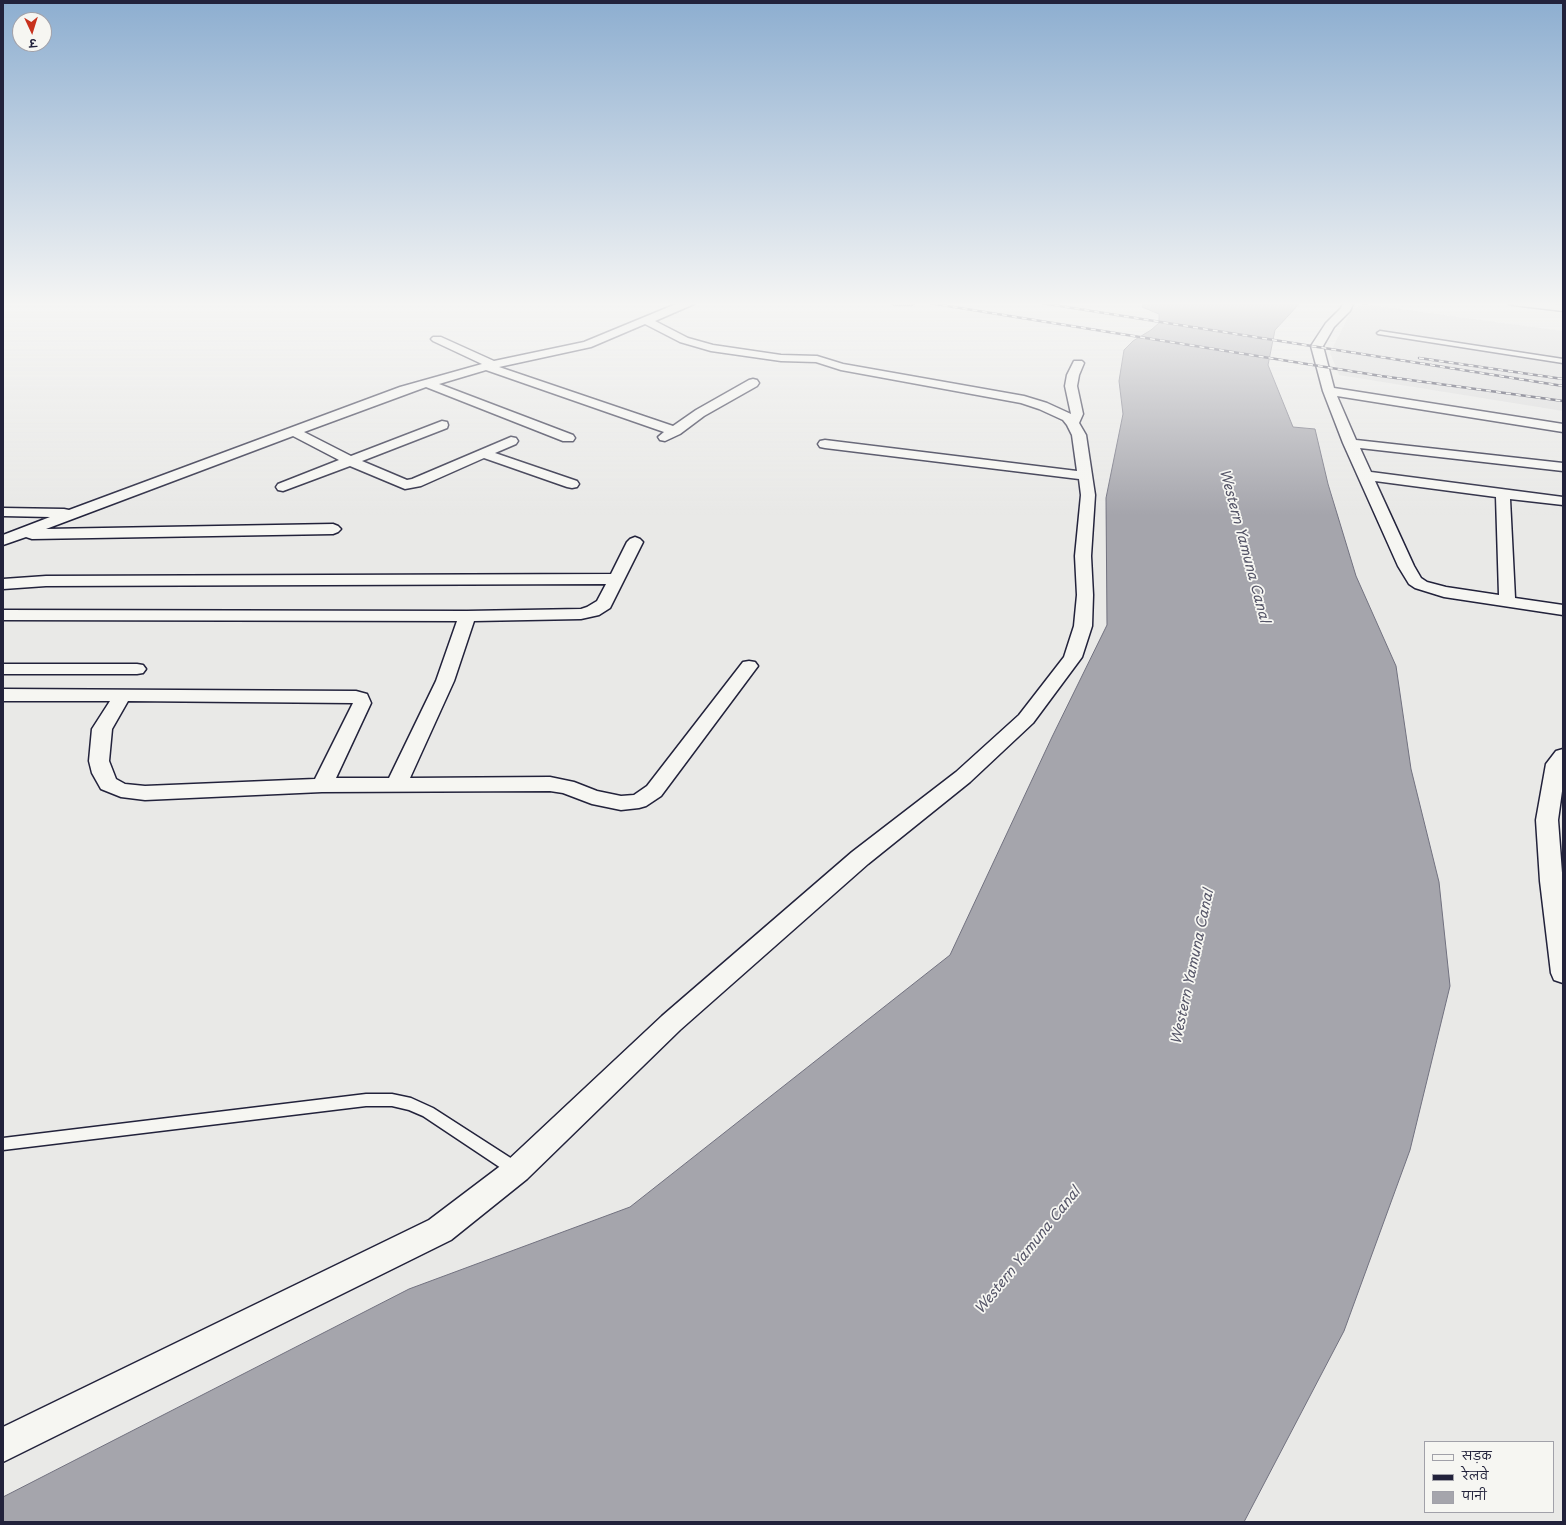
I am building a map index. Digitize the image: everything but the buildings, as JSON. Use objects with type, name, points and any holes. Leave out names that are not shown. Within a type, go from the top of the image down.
[{"type":"street","points":[[3,540],[294,431],[426,383],[460,373]]},
{"type":"street","points":[[509,373],[541,386],[675,430]]},
{"type":"street","points":[[3,1445],[440,1230],[517,1170],[671,1023],[860,858],[963,777],[1026,719],[1073,657],[1083,626],[1085,595],[1082,556],[1088,495],[1079,434],[1073,423],[1058,412],[1024,400],[876,373]]},
{"type":"street","points":[[1073,423],[1077,414],[1071,386],[1074,373]]},
{"type":"street","points":[[1324,373],[1329,391],[1350,443],[1406,566],[1415,581],[1421,585],[1439,591],[1563,610]]},
{"type":"street","points":[[426,383],[568,438]]},
{"type":"street","points":[[660,440],[700,413],[753,383]]},
{"type":"street","points":[[1329,391],[1563,428]]},
{"type":"street","points":[[283,487],[442,425]]},
{"type":"street","points":[[294,431],[350,461],[407,485],[416,484],[511,441]]},
{"type":"street","points":[[1350,443],[1563,467]]},
{"type":"street","points":[[825,444],[1085,476]]},
{"type":"street","points":[[483,453],[572,484]]},
{"type":"street","points":[[1366,476],[1563,501]]},
{"type":"street","points":[[1503,493],[1508,602]]},
{"type":"street","points":[[3,512],[76,513]]},
{"type":"street","points":[[18,534],[333,529]]},
{"type":"street","points":[[3,615],[574,615],[587,613],[604,604],[615,579],[635,542]]},
{"type":"street","points":[[3,584],[46,581],[615,579]]},
{"type":"street","points":[[396,785],[445,681],[467,616]]},
{"type":"street","points":[[122,696],[102,729],[99,761],[102,773],[108,784],[121,790],[145,792],[322,786],[550,784],[567,787],[612,802],[621,803],[639,801],[654,791],[749,666]]},
{"type":"street","points":[[3,669],[136,670]]},
{"type":"street","points":[[3,695],[346,696],[360,698],[362,703],[361,707],[322,786]]},
{"type":"street","points":[[1563,755],[1556,764],[1548,820],[1551,881],[1563,973]]},
{"type":"lane","points":[[3,1144],[358,1101],[392,1100],[411,1104],[428,1112],[517,1170]]},
{"type":"shaded area","points":[[1338,373],[1563,373],[1563,411],[1339,375]]},
{"type":"water","name":"Western Yamuna Canal","points":[[1120,373],[1271,373],[1293,427],[1315,429],[1328,484],[1356,576],[1396,666],[1411,769],[1439,882],[1450,986],[1410,1150],[1344,1331],[1244,1522],[3,1522],[3,1497],[409,1289],[630,1207],[950,955],[1052,737],[1107,625],[1106,498],[1123,414],[1119,381]]},
{"type":"railway","points":[[1363,373],[1563,401]]},
{"type":"railway","points":[[1482,373],[1563,386]]},
{"type":"railway","points":[[1523,373],[1563,379]]}]
